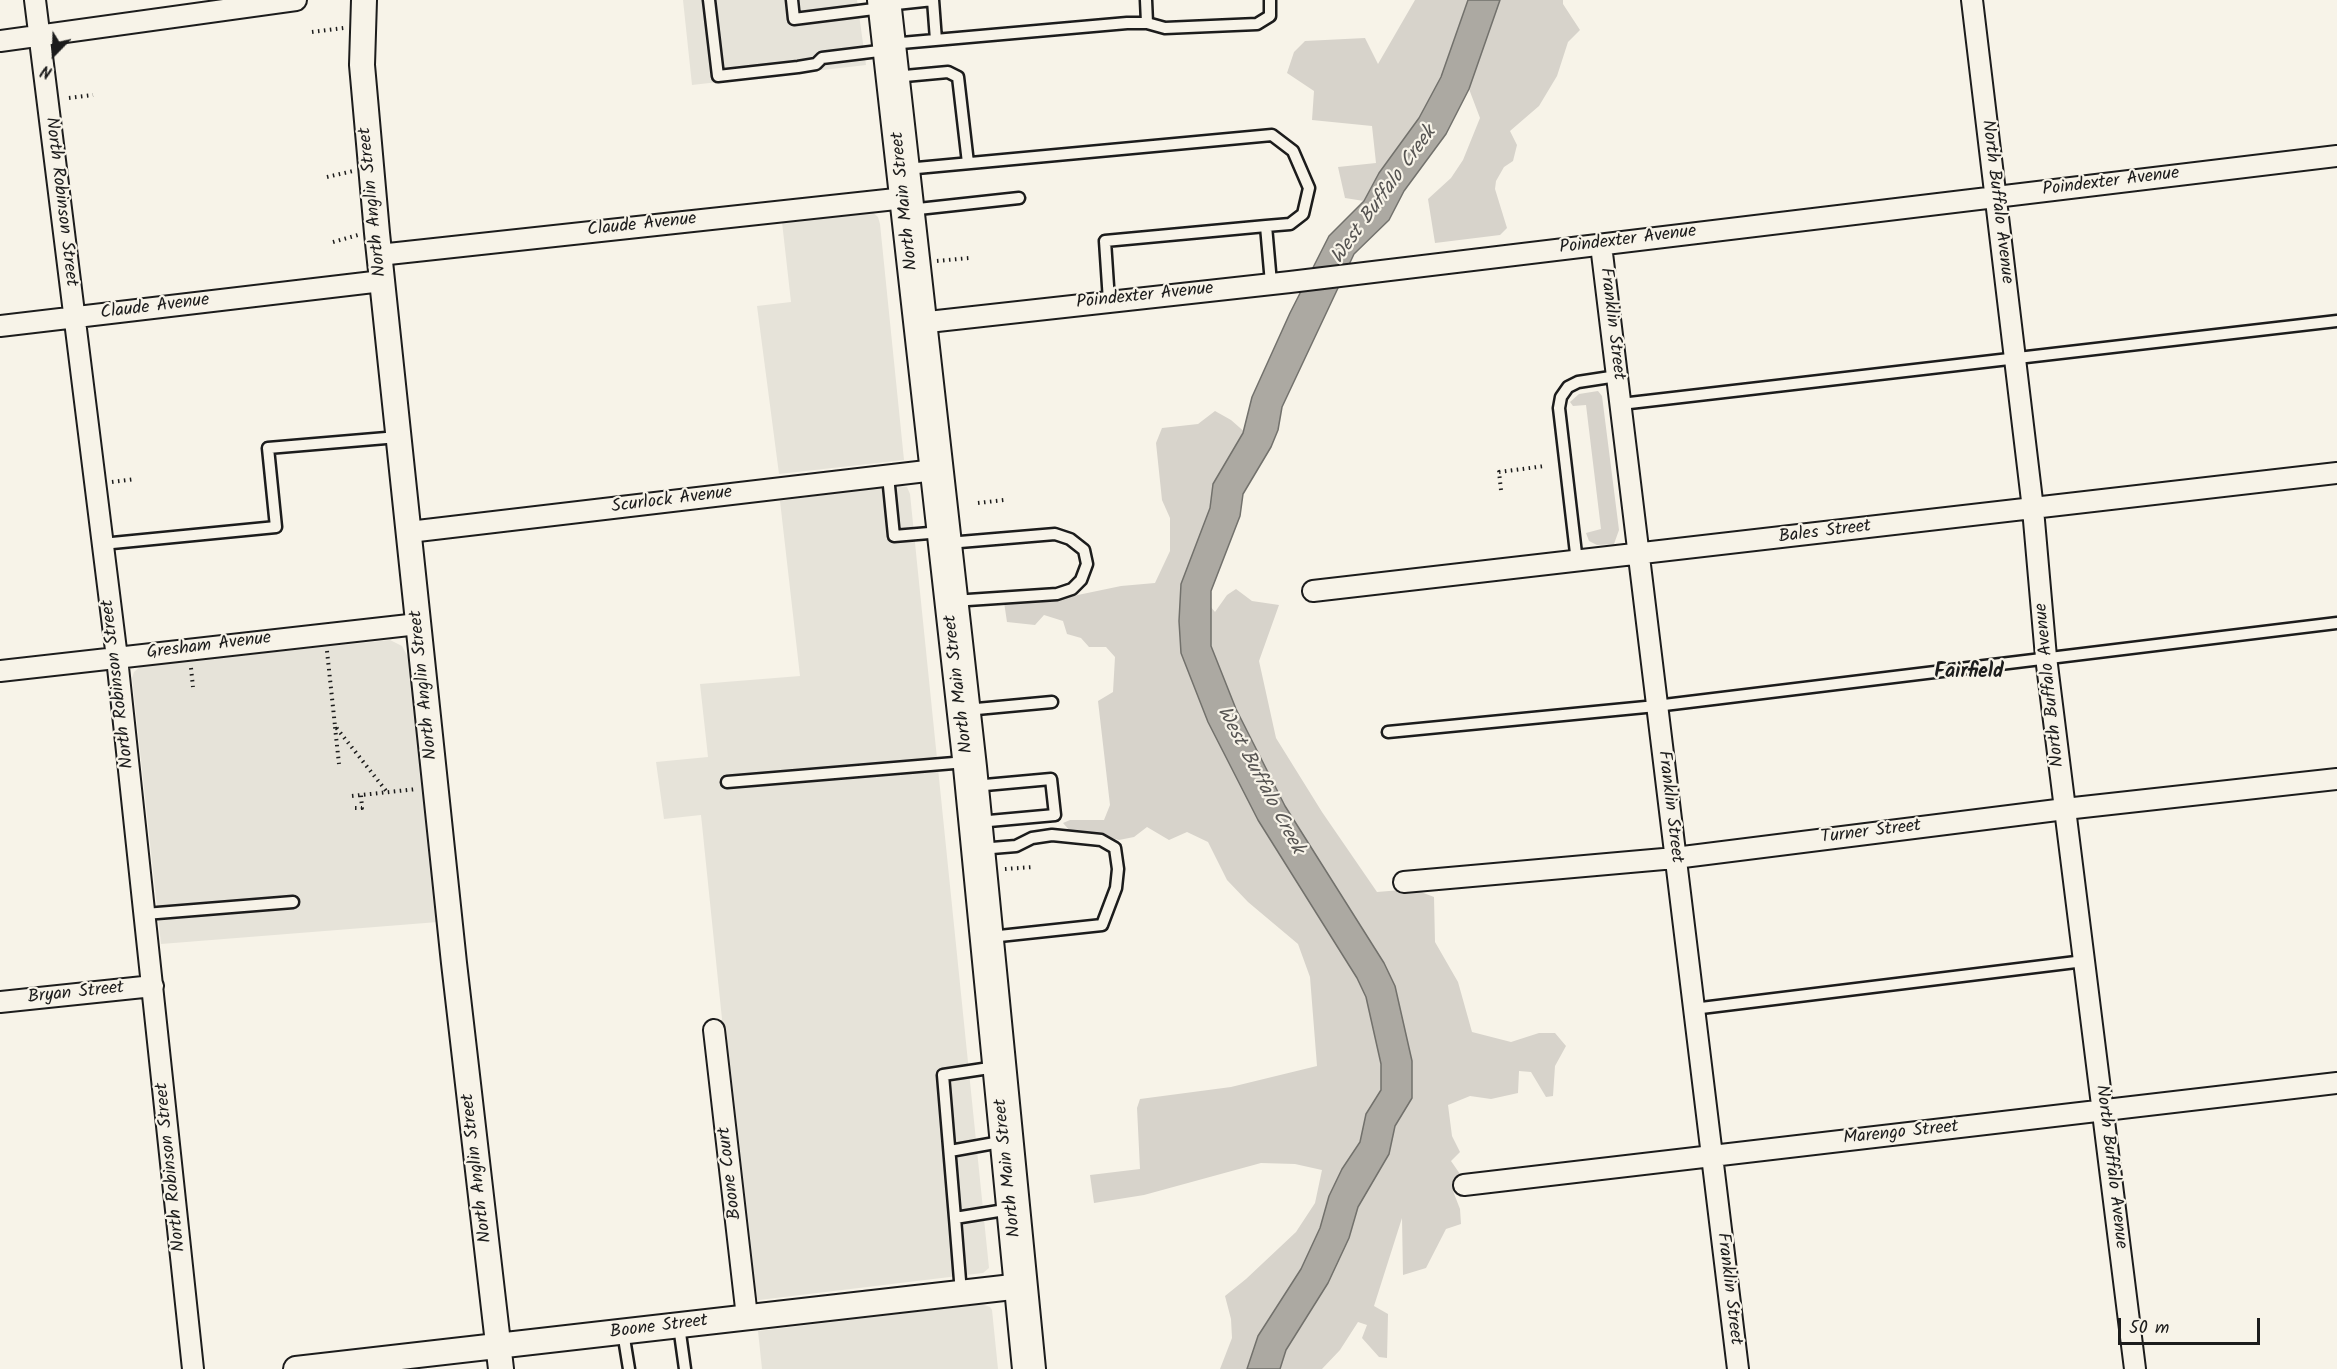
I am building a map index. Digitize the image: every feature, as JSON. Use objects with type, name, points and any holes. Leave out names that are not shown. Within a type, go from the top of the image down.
[{"type":"main road","name":"North Main Street","points":[[885,4],[942,537],[970,774],[1029,1369]]},
{"type":"street","name":"North Robinson Street","points":[[34,0],[117,658],[193,1369]]},
{"type":"street","points":[[0,40],[296,0]]},
{"type":"street","name":"North Anglin Street","points":[[363,0],[361,26],[364,102],[379,255],[435,787],[500,1357]]},
{"type":"street","name":"North Buffalo Avenue","points":[[1972,0],[2016,358],[2033,509],[2046,657],[2135,1369]]},
{"type":"street","name":"Poindexter Avenue","points":[[919,323],[1428,266],[2337,156]]},
{"type":"street","name":"Claude Avenue","points":[[379,255],[905,193]]},
{"type":"street","name":"Franklin Street","points":[[1601,245],[1710,1155],[1738,1369]]},
{"type":"street","name":"Claude Avenue","points":[[0,326],[382,281]]},
{"type":"street","name":"Scurlock Avenue","points":[[409,532],[935,470]]},
{"type":"street","name":"Bales Street","points":[[1313,591],[2337,473]]},
{"type":"street","name":"Gresham Avenue","points":[[0,671],[418,624]]},
{"type":"street","name":"Turner Street","points":[[1404,882],[1676,858],[2065,809],[2337,779]]},
{"type":"street","name":"Bryan Street","points":[[0,1002],[153,986]]},
{"type":"street","name":"Boone Court","points":[[714,1030],[747,1317]]},
{"type":"street","name":"Marengo Street","points":[[1464,1185],[2337,1083]]},
{"type":"street","name":"Boone Street","points":[[296,1369],[500,1357],[623,1332],[1021,1286]]},
{"type":"lane","points":[[710,0],[718,76],[816,64],[822,58],[891,57],[948,72],[958,77],[968,163]]},
{"type":"lane","points":[[792,0],[794,19],[885,4],[933,0],[936,40]]},
{"type":"lane","points":[[1146,0],[1147,23]]},
{"type":"lane","points":[[891,57],[936,40],[1147,23],[1165,28],[1257,24],[1270,16],[1270,0]]},
{"type":"lane","points":[[905,193],[968,163],[1272,135],[1293,151],[1309,188],[1303,214],[1290,224],[1104,242],[1109,301]]},
{"type":"lane","points":[[905,193],[1019,198]]},
{"type":"lane","points":[[1266,226],[1281,283]]},
{"type":"lane","points":[[1621,404],[2337,321]]},
{"type":"lane","points":[[1577,562],[1559,408],[1561,397],[1568,387],[1578,382],[1617,376]]},
{"type":"lane","points":[[102,544],[276,527],[268,448],[399,437]]},
{"type":"lane","points":[[888,476],[894,536],[1054,534],[1070,539],[1084,550],[1087,564],[1081,580],[1072,589],[1057,594],[950,602]]},
{"type":"lane","points":[[1388,732],[1656,706],[2337,623]]},
{"type":"lane","points":[[963,711],[1052,702]]},
{"type":"lane","points":[[727,782],[970,774],[1052,779],[1055,815],[976,836]]},
{"type":"lane","points":[[976,836],[1016,846],[1032,838],[1052,835],[1101,840],[1115,848],[1118,869],[1116,888],[1108,904],[1102,925],[986,938]]},
{"type":"lane","points":[[145,914],[293,902]]},
{"type":"lane","points":[[1693,1009],[2084,961]]},
{"type":"lane","points":[[961,1293],[943,1075],[999,1066]]},
{"type":"lane","points":[[950,1151],[1006,1141]]},
{"type":"lane","points":[[955,1218],[1013,1209]]},
{"type":"lane","points":[[679,1326],[685,1369]]},
{"type":"lane","points":[[623,1332],[629,1369]]},
{"type":"path","points":[[312,32],[361,26]]},
{"type":"path","points":[[69,98],[93,95]]},
{"type":"path","points":[[913,264],[969,258]]},
{"type":"path","points":[[1501,490],[1499,472],[1545,466]]},
{"type":"path","points":[[978,503],[1004,500]]},
{"type":"path","points":[[327,648],[339,764]]},
{"type":"path","points":[[190,667],[193,687]]},
{"type":"path","points":[[335,726],[387,792]]},
{"type":"path","points":[[352,796],[435,787]]},
{"type":"path","points":[[355,808],[362,808],[361,795]]},
{"type":"shaded area","points":[[683,0],[857,0],[866,65],[692,85]]},
{"type":"shaded area","points":[[1415,0],[1468,0],[1441,77],[1419,118],[1379,173],[1364,201],[1345,198],[1338,167],[1376,163],[1372,126],[1312,120],[1314,91],[1287,73],[1294,52],[1305,41],[1365,38],[1378,64]]},
{"type":"shaded area","points":[[1500,0],[1563,0],[1563,4],[1580,30],[1568,42],[1557,76],[1539,106],[1510,131],[1517,145],[1513,161],[1504,167],[1496,181],[1495,189],[1507,228],[1500,235],[1435,243],[1428,199],[1451,178],[1463,160],[1480,118],[1469,89]]},
{"type":"shaded area","points":[[872,212],[878,217],[880,224],[904,460],[779,474],[757,306],[791,302],[782,222]]},
{"type":"shaded area","points":[[1598,391],[1602,396],[1619,530],[1614,544],[1597,545],[1589,541],[1586,533],[1601,529],[1586,405],[1573,406],[1570,402],[1579,394]]},
{"type":"shaded area","points":[[1215,411],[1231,420],[1247,434],[1205,600],[1215,612],[1227,595],[1236,589],[1252,601],[1279,605],[1259,661],[1276,738],[1322,812],[1377,892],[1413,889],[1434,897],[1435,942],[1458,982],[1472,1032],[1511,1042],[1539,1033],[1555,1033],[1566,1046],[1555,1066],[1553,1096],[1546,1097],[1531,1072],[1519,1071],[1518,1093],[1491,1099],[1470,1096],[1448,1105],[1452,1136],[1460,1152],[1451,1161],[1460,1174],[1453,1191],[1460,1209],[1461,1224],[1446,1229],[1426,1268],[1403,1275],[1402,1218],[1374,1306],[1388,1314],[1387,1358],[1379,1357],[1362,1338],[1367,1325],[1358,1322],[1340,1350],[1322,1369],[1220,1369],[1232,1338],[1231,1319],[1225,1296],[1296,1232],[1315,1203],[1322,1170],[1295,1164],[1261,1163],[1144,1195],[1094,1203],[1090,1175],[1140,1169],[1137,1108],[1140,1099],[1231,1087],[1317,1066],[1310,977],[1298,944],[1248,902],[1227,880],[1208,842],[1187,832],[1169,840],[1147,827],[1134,837],[1119,840],[1087,832],[1070,831],[1063,823],[1070,820],[1104,820],[1110,805],[1098,701],[1113,692],[1115,657],[1106,647],[1089,647],[1081,638],[1067,634],[1063,621],[1044,615],[1035,625],[1007,622],[1004,602],[1049,601],[1121,586],[1155,583],[1170,551],[1170,518],[1162,500],[1156,443],[1162,428],[1198,424]]},
{"type":"shaded area","points":[[894,485],[907,487],[910,494],[989,1268],[983,1273],[751,1301],[701,815],[664,819],[656,762],[708,757],[700,684],[800,676],[780,501]]},
{"type":"shaded area","points":[[390,640],[402,646],[410,661],[438,922],[161,944],[132,678],[134,672],[141,666]]},
{"type":"shaded area","points":[[981,1304],[992,1310],[998,1369],[762,1369],[758,1331]]},
{"type":"water","name":"West Buffalo Creek","points":[[1468,0],[1500,0],[1469,89],[1446,134],[1404,191],[1389,220],[1354,254],[1282,407],[1278,430],[1271,447],[1243,494],[1240,516],[1211,591],[1211,646],[1236,709],[1285,806],[1384,963],[1395,986],[1412,1061],[1412,1098],[1395,1126],[1389,1154],[1358,1207],[1349,1238],[1328,1283],[1286,1350],[1280,1369],[1247,1369],[1258,1336],[1301,1269],[1320,1228],[1329,1196],[1342,1169],[1360,1142],[1366,1114],[1381,1090],[1381,1064],[1366,997],[1357,978],[1258,820],[1208,722],[1181,653],[1179,621],[1181,584],[1210,508],[1213,484],[1243,433],[1252,397],[1290,313],[1329,236],[1364,201],[1379,173],[1419,118],[1441,77]]},
{"type":"district","name":"Fairfield","points":[[1969,674]]}]
